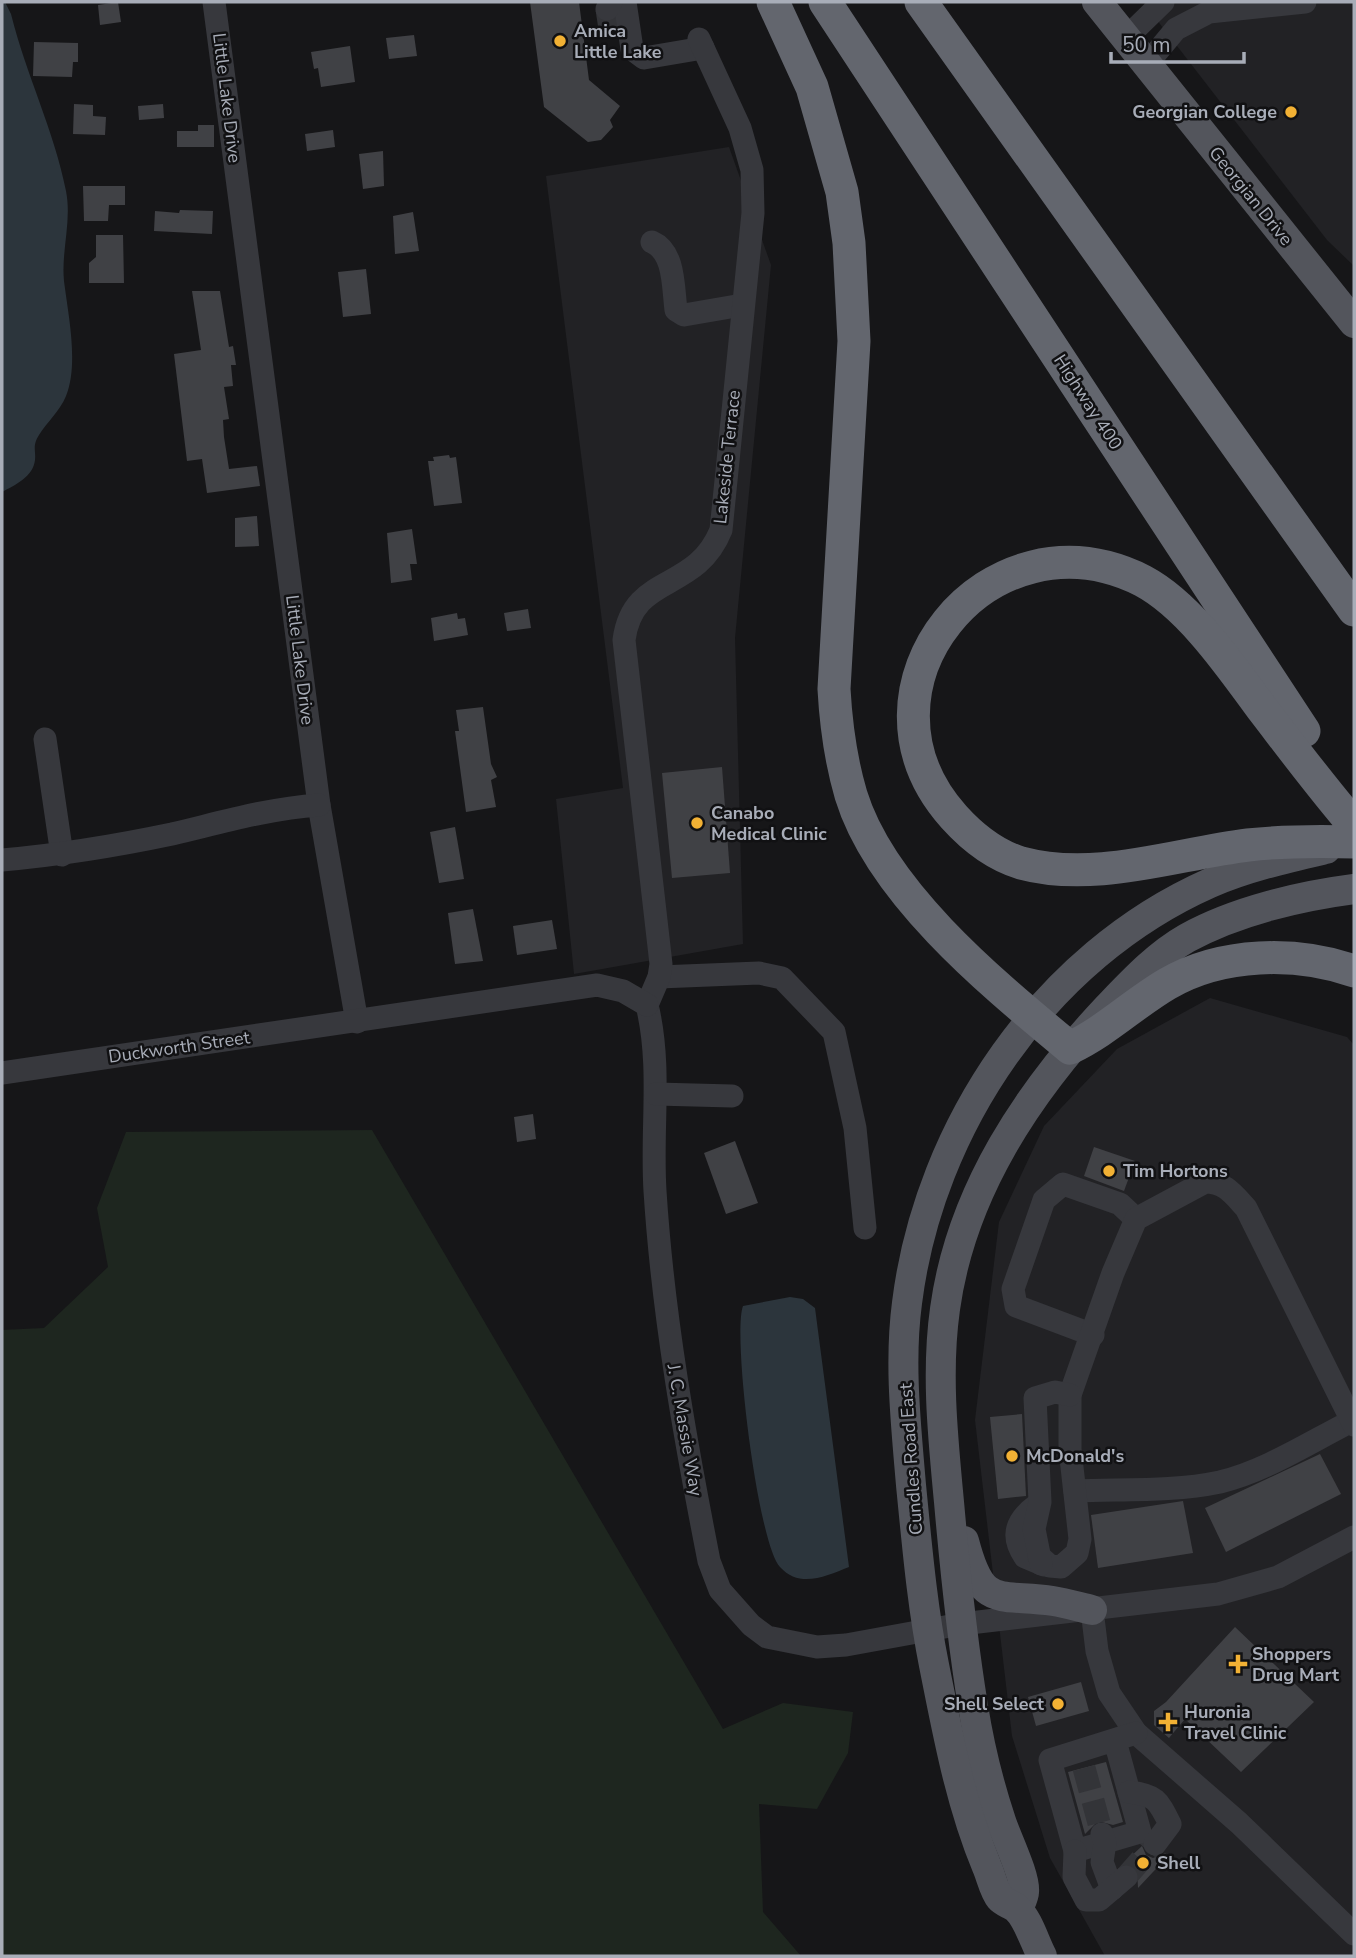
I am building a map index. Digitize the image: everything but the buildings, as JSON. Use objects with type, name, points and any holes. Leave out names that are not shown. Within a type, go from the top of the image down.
[{"type":"highway","points":[[773,2],[812,87],[842,191],[849,243],[854,341],[834,689],[836,723],[852,797],[880,853],[906,892],[937,927],[1033,1018],[1070,1048],[1098,1035],[1166,985],[1206,968],[1233,961],[1282,958],[1321,962],[1354,971]]},
{"type":"highway","name":"Highway 400","points":[[825,2],[1324,760],[1349,811]]},
{"type":"highway","points":[[921,2],[1354,610]]},
{"type":"highway","points":[[1146,315],[1259,450],[1354,583]]},
{"type":"highway","points":[[1349,811],[1205,635],[1144,582],[1102,566],[1071,563],[1041,565],[992,583],[965,600],[946,621],[921,670],[915,724],[929,779],[958,822],[1004,856],[1058,869],[1110,867],[1250,845],[1354,843]]},
{"type":"main road","name":"Georgian Drive","points":[[1097,2],[1354,323]]},
{"type":"main road","points":[[1033,1018],[1072,977],[1110,944],[1181,898],[1257,866],[1354,843]]},
{"type":"main road","points":[[1070,1048],[1149,966],[1190,936],[1244,915],[1354,889]]},
{"type":"main road","name":"Cundles Road East","points":[[1033,1018],[987,1079],[950,1145],[913,1264],[904,1344],[904,1385],[927,1630],[951,1756],[970,1825],[1000,1899],[1018,1909],[1042,1956]]},
{"type":"main road","name":"Cundles Road East","points":[[1018,1909],[1025,1890],[999,1818],[976,1723],[961,1624],[941,1391],[949,1284],[970,1214],[1001,1149],[1035,1093],[1070,1048]]},
{"type":"main road","points":[[947,1484],[970,1563],[978,1580],[988,1590],[1009,1599],[1052,1601],[1091,1611]]},
{"type":"street","name":"Little Lake Drive","points":[[214,2],[319,805],[357,1022]]},
{"type":"street","points":[[1125,38],[1163,2]]},
{"type":"street","points":[[1146,65],[1176,29],[1209,12],[1305,2]]},
{"type":"street","points":[[614,4],[632,50]]},
{"type":"street","points":[[611,36],[632,50]]},
{"type":"street","name":"Lakeside Terrace","points":[[632,50],[644,58],[701,44],[740,128],[752,170],[753,213],[720,530],[713,550],[701,563],[647,594],[633,607],[626,620],[624,640],[661,964],[659,977],[647,1005]]},
{"type":"street","points":[[652,242],[662,246],[670,263],[676,310],[684,315],[742,305]]},
{"type":"street","points":[[45,739],[62,855]]},
{"type":"street","points":[[2,860],[62,855],[170,834],[271,809],[319,805]]},
{"type":"street","points":[[659,977],[759,973],[782,978],[834,1032],[855,1128],[865,1228]]},
{"type":"street","points":[[357,1022],[597,985],[624,991],[647,1005]]},
{"type":"street","name":"J. C. Massie Way","points":[[647,1005],[654,1035],[655,1189],[671,1350],[709,1561],[720,1590],[751,1625],[767,1637],[817,1647],[846,1645],[961,1624],[1091,1611],[1248,1587],[1278,1577],[1354,1537]]},
{"type":"street","name":"Duckworth Street","points":[[2,1073],[357,1022]]},
{"type":"street","points":[[656,1094],[732,1096]]},
{"type":"street","points":[[1070,1395],[1055,1392],[1035,1398],[1040,1502],[1034,1528],[1043,1562],[1061,1567],[1077,1553],[1080,1539],[1070,1449],[1070,1395],[1113,1273],[1136,1219],[1205,1182],[1217,1182],[1227,1188],[1246,1208],[1353,1423],[1244,1475],[1218,1482],[1142,1490],[1075,1492]]},
{"type":"street","points":[[1093,1335],[1016,1306],[1013,1289],[1044,1200],[1063,1184],[1120,1203],[1136,1219]]},
{"type":"street","points":[[1075,1851],[1104,1838],[1140,1832],[1129,1792],[1125,1737],[1097,1651],[1091,1611]]},
{"type":"street","points":[[1104,1838],[1102,1862],[1119,1883],[1099,1900],[1086,1900],[1074,1877],[1075,1851],[1050,1760],[1082,1760],[1125,1737]]},
{"type":"street","points":[[1125,1737],[1239,1823],[1354,1934]]},
{"type":"street","points":[[1129,1792],[1150,1794],[1160,1805],[1170,1824],[1155,1844]]},
{"type":"shaded area","points":[[2,2],[5,2],[11,14],[66,191],[68,213],[63,270],[70,323],[72,369],[66,396],[37,439],[34,466],[23,480],[2,492]]},
{"type":"shaded area","name":"Georgian College","points":[[1143,2],[1354,2],[1354,266],[1327,240]]},
{"type":"shaded area","points":[[729,147],[771,265],[735,638],[743,944],[574,974],[556,799],[623,788],[546,176]]},
{"type":"shaded area","points":[[1210,998],[1347,1037],[1354,1045],[1354,1956],[1105,1956],[1050,1858],[1012,1736],[975,1420],[999,1222],[1044,1126],[1117,1049]]},
{"type":"shaded area","points":[[372,1130],[723,1729],[783,1703],[853,1712],[848,1753],[817,1809],[759,1804],[763,1912],[801,1956],[2,1956],[2,1330],[44,1328],[108,1267],[97,1208],[126,1132]]},
{"type":"shaded area","points":[[790,1297],[803,1299],[815,1308],[849,1567],[813,1579],[796,1578],[788,1574],[780,1567],[772,1550],[763,1521],[744,1395],[741,1356],[743,1306]]},
{"type":"tunnel","points":[[607,9],[611,35]]},
{"type":"tunnel","points":[[1084,1768],[1102,1834]]},
{"type":"tunnel","points":[[1126,1877],[1155,1844]]},
{"type":"place","name":"Amica Little Lake","points":[[560,41]]},
{"type":"place","name":"Georgian College","points":[[1291,112]]},
{"type":"place","name":"Canabo Medical Clinic","points":[[697,823]]},
{"type":"place","name":"Tim Hortons","points":[[1109,1171]]},
{"type":"place","name":"McDonald's","points":[[1012,1456]]},
{"type":"place","name":"Shoppers Drug Mart","points":[[1238,1664]]},
{"type":"place","name":"Shell Select","points":[[1058,1704]]},
{"type":"place","name":"Huronia Travel Clinic","points":[[1168,1722]]},
{"type":"place","name":"Shell","points":[[1143,1863]]}]
